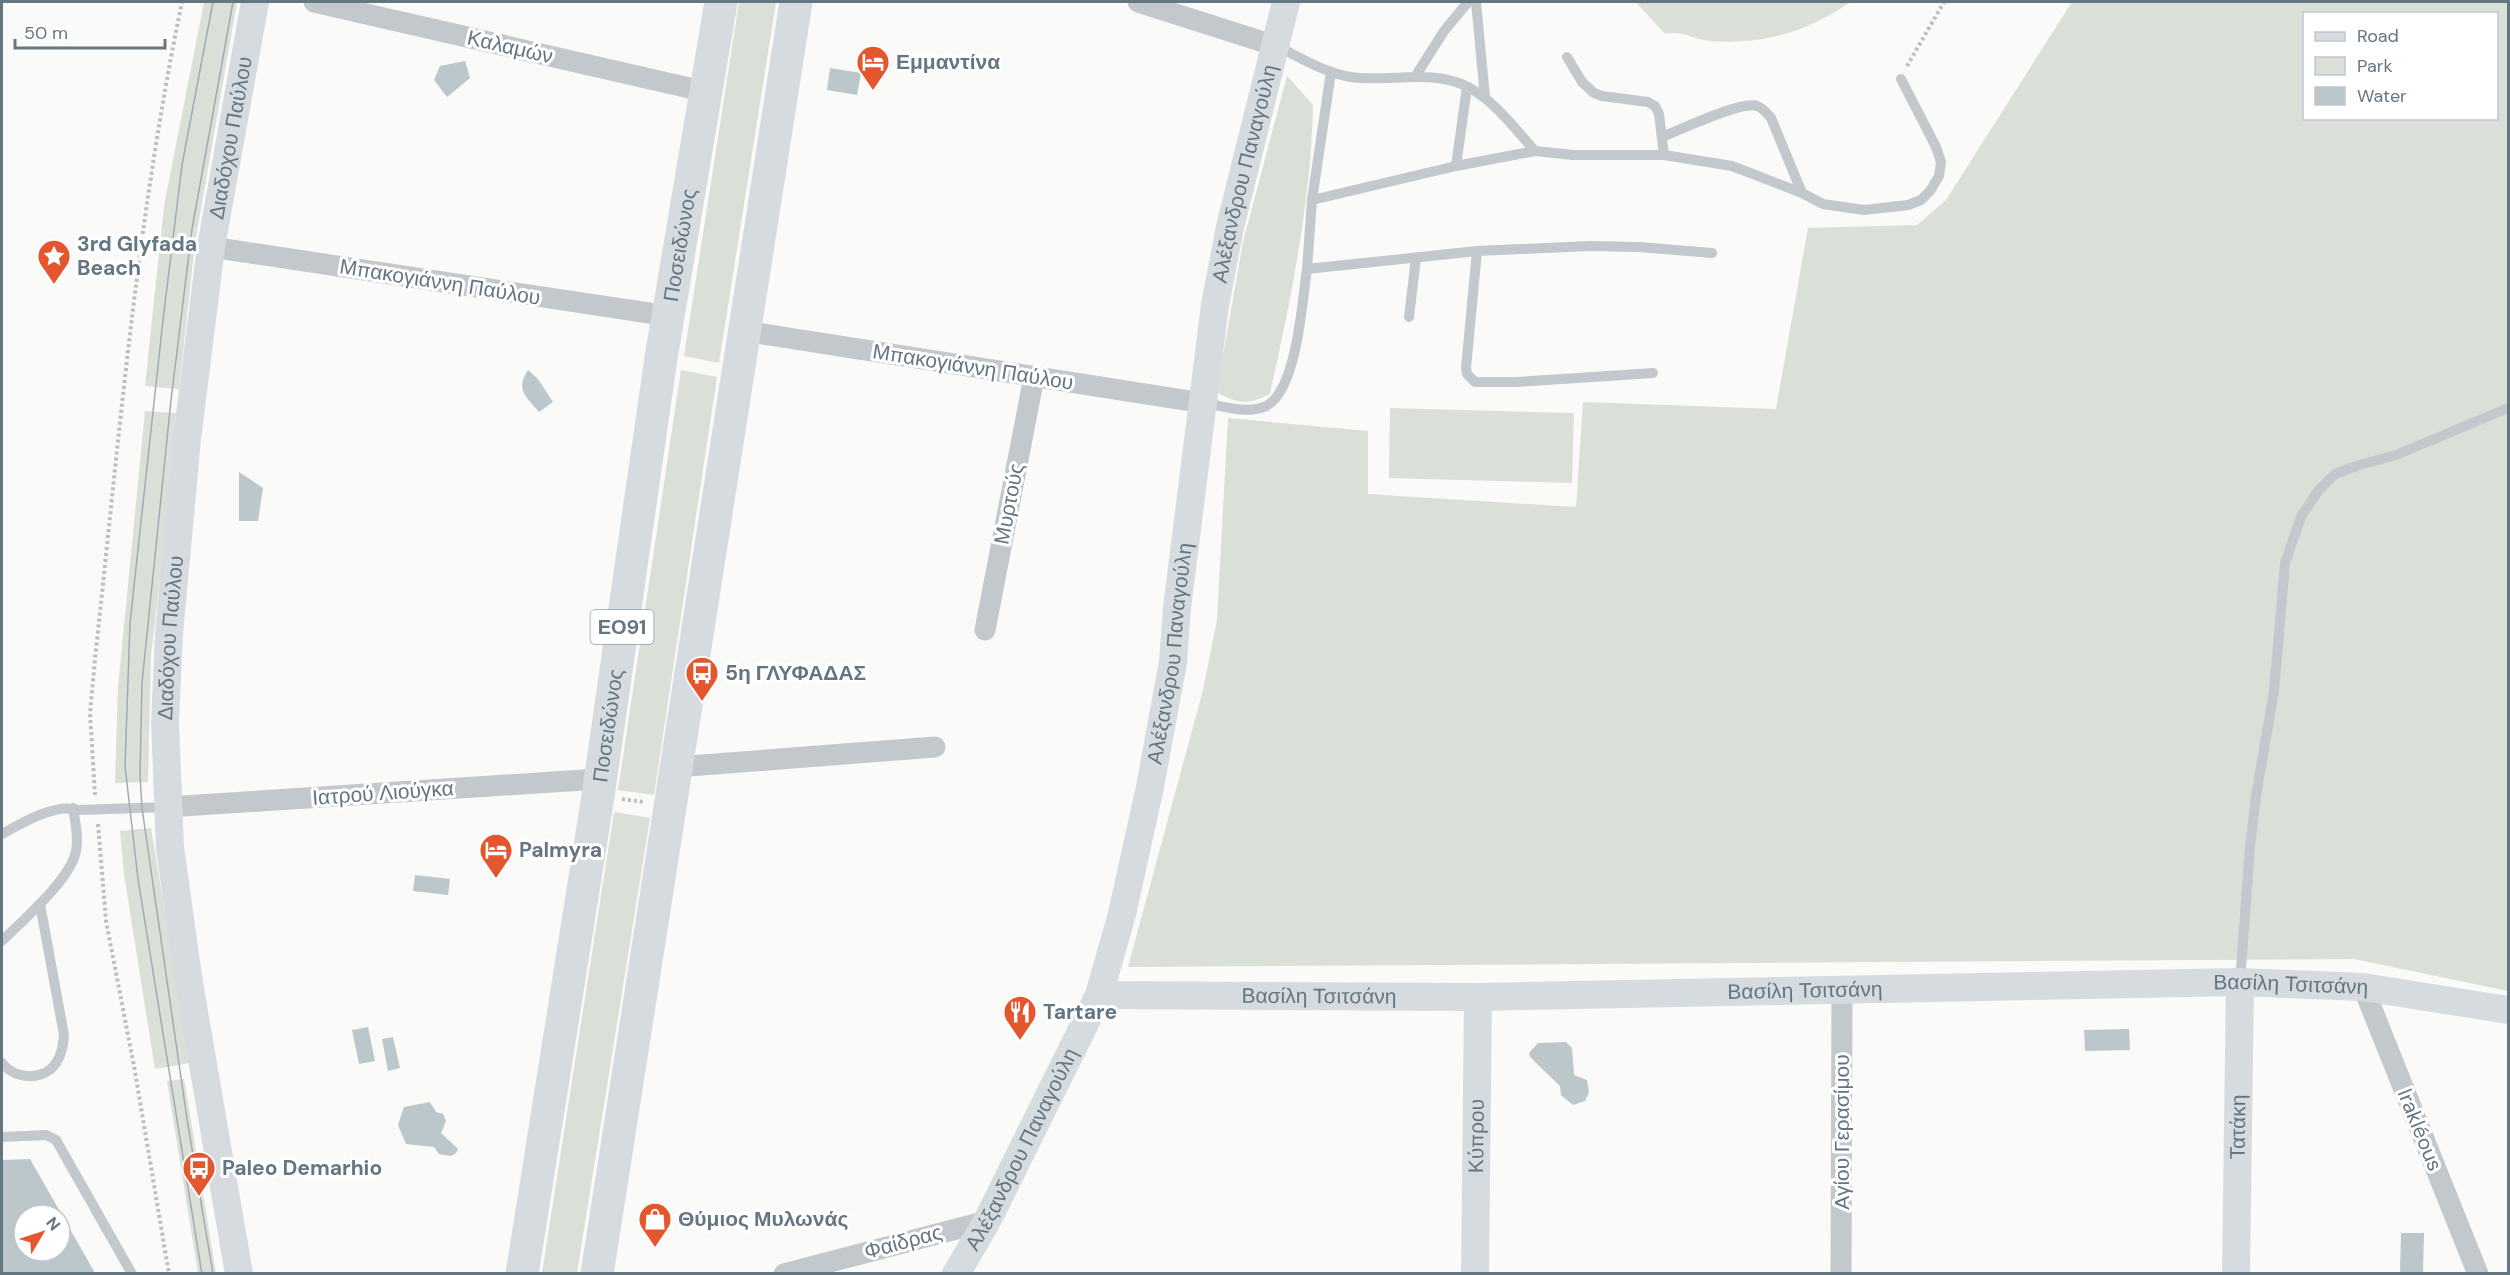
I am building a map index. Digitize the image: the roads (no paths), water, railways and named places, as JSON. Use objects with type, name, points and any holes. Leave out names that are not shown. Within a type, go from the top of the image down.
[{"type":"highway","name":"Ποσειδώνος","points":[[522,1274],[669,316],[721,2]]},
{"type":"highway","points":[[597,1274],[796,2]]},
{"type":"street","name":"Διαδόχου Παύλου","points":[[239,1274],[189,983],[170,848],[165,722],[169,634],[187,438],[211,248],[255,2]]},
{"type":"street","name":"Καλαμών","points":[[314,2],[707,92]]},
{"type":"street","points":[[1138,2],[1276,46]]},
{"type":"street","name":"Αλέξανδρου Παναγούλη","points":[[956,1274],[987,1221],[1099,995],[1122,914],[1150,787],[1173,662],[1177,608],[1215,305],[1230,227],[1286,2]]},
{"type":"street","name":"Μπακογιάννη Παύλου","points":[[211,248],[669,316]]},
{"type":"street","name":"Μπακογιάννη Παύλου","points":[[744,330],[1203,403]]},
{"type":"street","name":"Μυρτούς","points":[[985,630],[1034,377]]},
{"type":"street","points":[[676,768],[934,747]]},
{"type":"street","name":"Ιατρού Λιούγκα","points":[[167,807],[598,787]]},
{"type":"street","name":"Βασίλη Τσιτσάνη","points":[[1099,995],[1478,997],[2240,982],[2363,987],[2508,1010]]},
{"type":"street","name":"Τατάκη","points":[[2236,1274],[2240,982]]},
{"type":"street","name":"Irakléous","points":[[2363,987],[2478,1274]]},
{"type":"street","name":"Αγίου Γερασίμου","points":[[1841,1274],[1842,991]]},
{"type":"street","name":"Κύπρου","points":[[1475,1274],[1478,997]]},
{"type":"street","name":"Φαίδρας","points":[[784,1274],[987,1221]]},
{"type":"lane","points":[[1415,77],[1444,31],[1468,2]]},
{"type":"lane","points":[[1476,2],[1485,97]]},
{"type":"lane","points":[[1276,46],[1331,72],[1351,77],[1415,77],[1451,81],[1467,87],[1485,97],[1535,151]]},
{"type":"lane","points":[[1567,57],[1582,82],[1594,93],[1653,104],[1659,114],[1664,155]]},
{"type":"lane","points":[[1203,403],[1251,410],[1265,407],[1276,399],[1286,385],[1292,367],[1307,269],[1312,200],[1331,72]]},
{"type":"lane","points":[[1312,200],[1456,166],[1535,151],[1573,154],[1664,155],[1732,165],[1802,193],[1823,204],[1864,210],[1908,205],[1921,200],[1930,191],[1939,176],[1941,162],[1936,147],[1901,79]]},
{"type":"lane","points":[[1456,166],[1467,87]]},
{"type":"lane","points":[[1662,136],[1737,107],[1756,105],[1771,118],[1802,193]]},
{"type":"lane","points":[[1307,269],[1478,250],[1629,246],[1712,254]]},
{"type":"lane","points":[[1478,250],[1466,368],[1467,374],[1475,382],[1517,382],[1653,373]]},
{"type":"lane","points":[[1409,317],[1416,258]]},
{"type":"lane","points":[[2240,982],[2250,847],[2256,796],[2274,691],[2285,563],[2301,517],[2318,491],[2335,474],[2396,455],[2508,408]]},
{"type":"lane","points":[[2,834],[39,814],[73,808],[96,810],[167,807]]},
{"type":"lane","points":[[2,941],[40,904],[68,871],[77,848],[73,808]]},
{"type":"lane","points":[[2,1063],[20,1076],[33,1076],[46,1072],[55,1065],[62,1052],[64,1035],[40,904]]},
{"type":"lane","points":[[2,1137],[46,1135],[56,1140],[132,1274]]},
{"type":"water","points":[[465,61],[470,78],[447,97],[434,80],[440,66]]},
{"type":"water","points":[[830,68],[861,73],[857,95],[827,90]]},
{"type":"water","points":[[528,370],[538,379],[553,402],[539,412],[526,397],[522,388]]},
{"type":"water","points":[[239,472],[263,488],[258,521],[239,521]]},
{"type":"water","points":[[415,875],[450,879],[448,895],[413,891]]},
{"type":"water","points":[[368,1027],[375,1061],[359,1064],[352,1030]]},
{"type":"water","points":[[2129,1029],[2130,1050],[2085,1051],[2084,1030]]},
{"type":"water","points":[[393,1037],[400,1068],[388,1071],[382,1039]]},
{"type":"water","points":[[1566,1042],[1572,1048],[1574,1075],[1587,1080],[1589,1092],[1585,1101],[1573,1105],[1561,1095],[1560,1086],[1530,1057],[1529,1053],[1538,1043]]},
{"type":"water","points":[[430,1102],[436,1112],[443,1114],[446,1121],[441,1133],[458,1149],[451,1156],[439,1154],[434,1147],[406,1144],[398,1125],[404,1107]]},
{"type":"water","points":[[30,1159],[55,1203],[12,1203],[12,1263],[72,1263],[72,1233],[95,1273],[2,1273],[2,1160]]},
{"type":"water","points":[[2401,1233],[2424,1233],[2423,1273],[2400,1273]]},
{"type":"tram line","points":[[202,1274],[138,879],[125,766],[130,623],[163,320],[182,165],[213,2]]},
{"type":"tram line","points":[[213,1274],[187,1119],[142,808],[140,775],[142,683],[171,400],[192,229],[233,2]]},
{"type":"place","name":"Εμμαντίνα","points":[[873,91]]},
{"type":"place","name":"3rd Glyfada Beach","points":[[54,285]]},
{"type":"place","name":"5η ΓΛΥΦΑΔΑΣ","points":[[702,702]]},
{"type":"place","name":"Palmyra","points":[[496,879]]},
{"type":"place","name":"Tartare","points":[[1020,1041]]},
{"type":"place","name":"Paleo Demarhio","points":[[199,1197]]},
{"type":"place","name":"Θύμιος Μυλωνάς","points":[[655,1248]]}]
